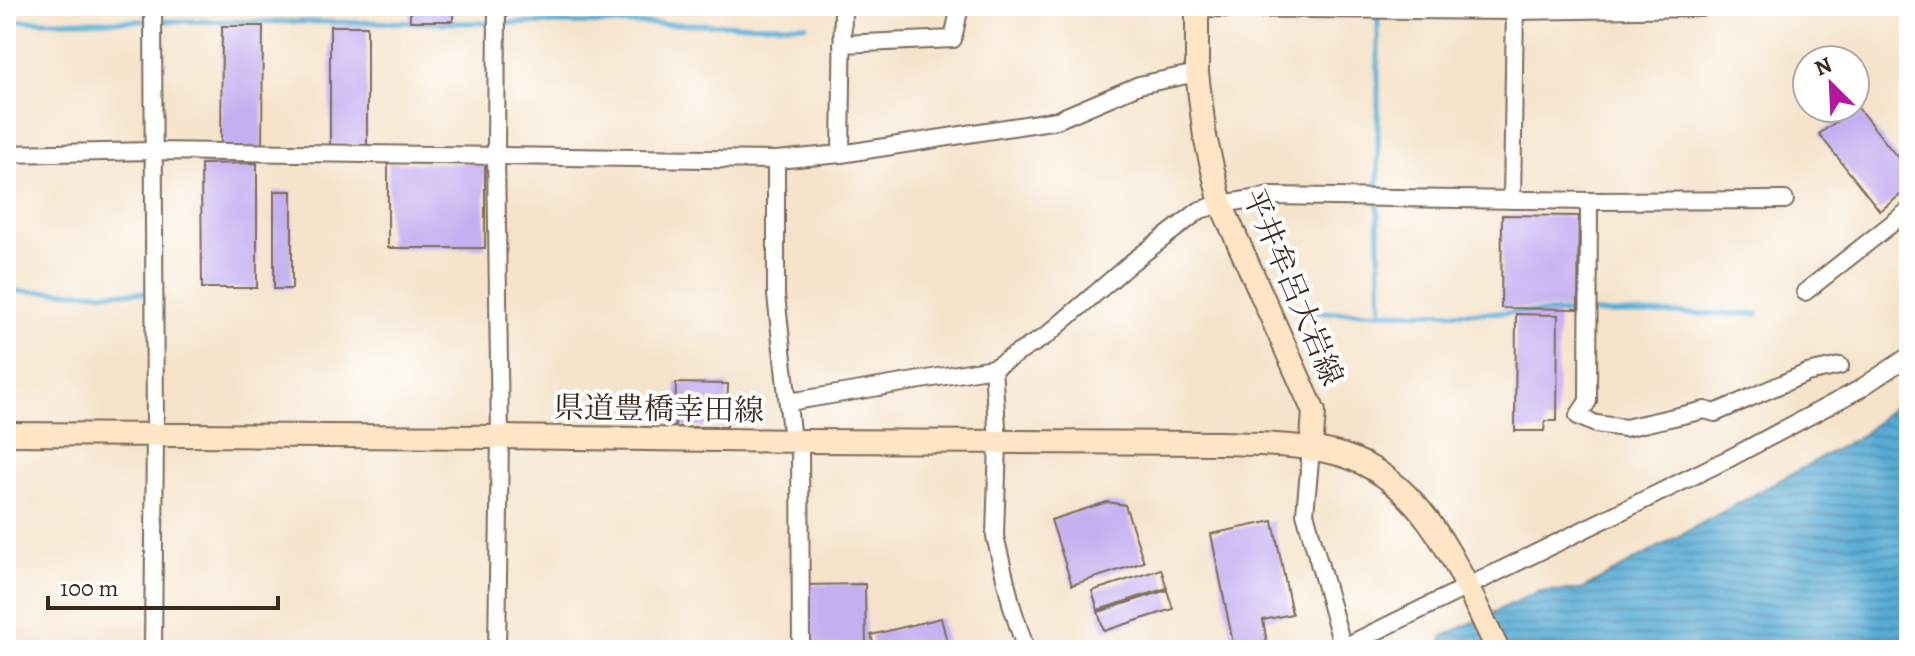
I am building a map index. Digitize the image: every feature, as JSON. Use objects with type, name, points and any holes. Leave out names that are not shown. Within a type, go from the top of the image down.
[{"type":"main road","name":"平井牟呂大岩線","points":[[1197,6],[1197,73],[1205,137],[1221,204],[1314,412],[1311,450]]},
{"type":"main road","name":"県道豊橋幸田線","points":[[6,434],[1221,443],[1278,445],[1311,450]]},
{"type":"main road","points":[[1311,450],[1341,455],[1363,465],[1386,478],[1420,510],[1437,532],[1498,650]]},
{"type":"street","points":[[153,6],[153,650]]},
{"type":"street","points":[[497,6],[500,437],[497,650]]},
{"type":"street","points":[[841,154],[843,6]]},
{"type":"street","points":[[842,44],[953,39],[960,6]]},
{"type":"street","points":[[1197,6],[1700,6]]},
{"type":"street","points":[[1512,200],[1515,7]]},
{"type":"street","points":[[6,154],[153,151],[776,160],[841,154],[1057,120],[1139,85],[1197,73]]},
{"type":"street","points":[[776,160],[776,295],[796,441],[801,650]]},
{"type":"street","points":[[789,402],[993,368],[1046,336],[1132,262],[1200,210],[1221,204],[1272,196],[1589,201],[1785,200]]},
{"type":"street","points":[[1589,201],[1588,401],[1578,416],[1596,424],[1625,428],[1705,410],[1715,413],[1807,373],[1840,366]]},
{"type":"street","points":[[1805,292],[1909,210]]},
{"type":"street","points":[[1311,450],[1305,513],[1341,649],[1732,457],[1858,390],[1909,356]]},
{"type":"street","points":[[993,368],[998,442],[995,536],[1026,650]]},
{"type":"water","points":[[1909,389],[1909,650],[1437,650],[1443,636],[1539,591],[1581,590],[1862,435]]},
{"type":"building","points":[[410,6],[453,6],[453,21],[410,21]]},
{"type":"building","points":[[222,26],[263,26],[262,149],[221,149]]},
{"type":"building","points":[[330,26],[367,26],[367,145],[330,145]]},
{"type":"building","points":[[1833,124],[1871,124],[1909,172],[1909,188],[1880,211],[1819,134]]},
{"type":"building","points":[[257,163],[257,288],[202,288],[201,164]]},
{"type":"building","points":[[388,163],[485,163],[485,248],[388,248]]},
{"type":"building","points":[[274,191],[292,191],[292,289],[274,289]]},
{"type":"building","points":[[1502,215],[1579,216],[1578,309],[1501,308]]},
{"type":"building","points":[[1516,314],[1558,315],[1557,421],[1545,421],[1544,431],[1515,431]]},
{"type":"building","points":[[676,383],[728,384],[727,427],[675,427]]},
{"type":"building","points":[[1107,502],[1125,505],[1144,562],[1072,585],[1051,520]]},
{"type":"building","points":[[1273,521],[1292,614],[1263,620],[1267,642],[1234,648],[1211,534]]},
{"type":"building","points":[[1161,569],[1167,588],[1098,610],[1092,591]]},
{"type":"building","points":[[865,584],[866,650],[803,650],[802,585]]},
{"type":"building","points":[[1167,590],[1173,609],[1104,631],[1098,612]]},
{"type":"building","points":[[941,618],[949,650],[875,650],[871,635]]},
{"type":"waterway","points":[[1378,18],[1378,189]]},
{"type":"waterway","points":[[6,21],[148,21]]},
{"type":"waterway","points":[[160,21],[492,23]]},
{"type":"waterway","points":[[508,23],[806,25]]},
{"type":"waterway","points":[[1378,205],[1381,312]]},
{"type":"waterway","points":[[6,291],[150,293]]},
{"type":"waterway","points":[[1298,312],[1584,313]]},
{"type":"waterway","points":[[1595,313],[1757,314]]}]
